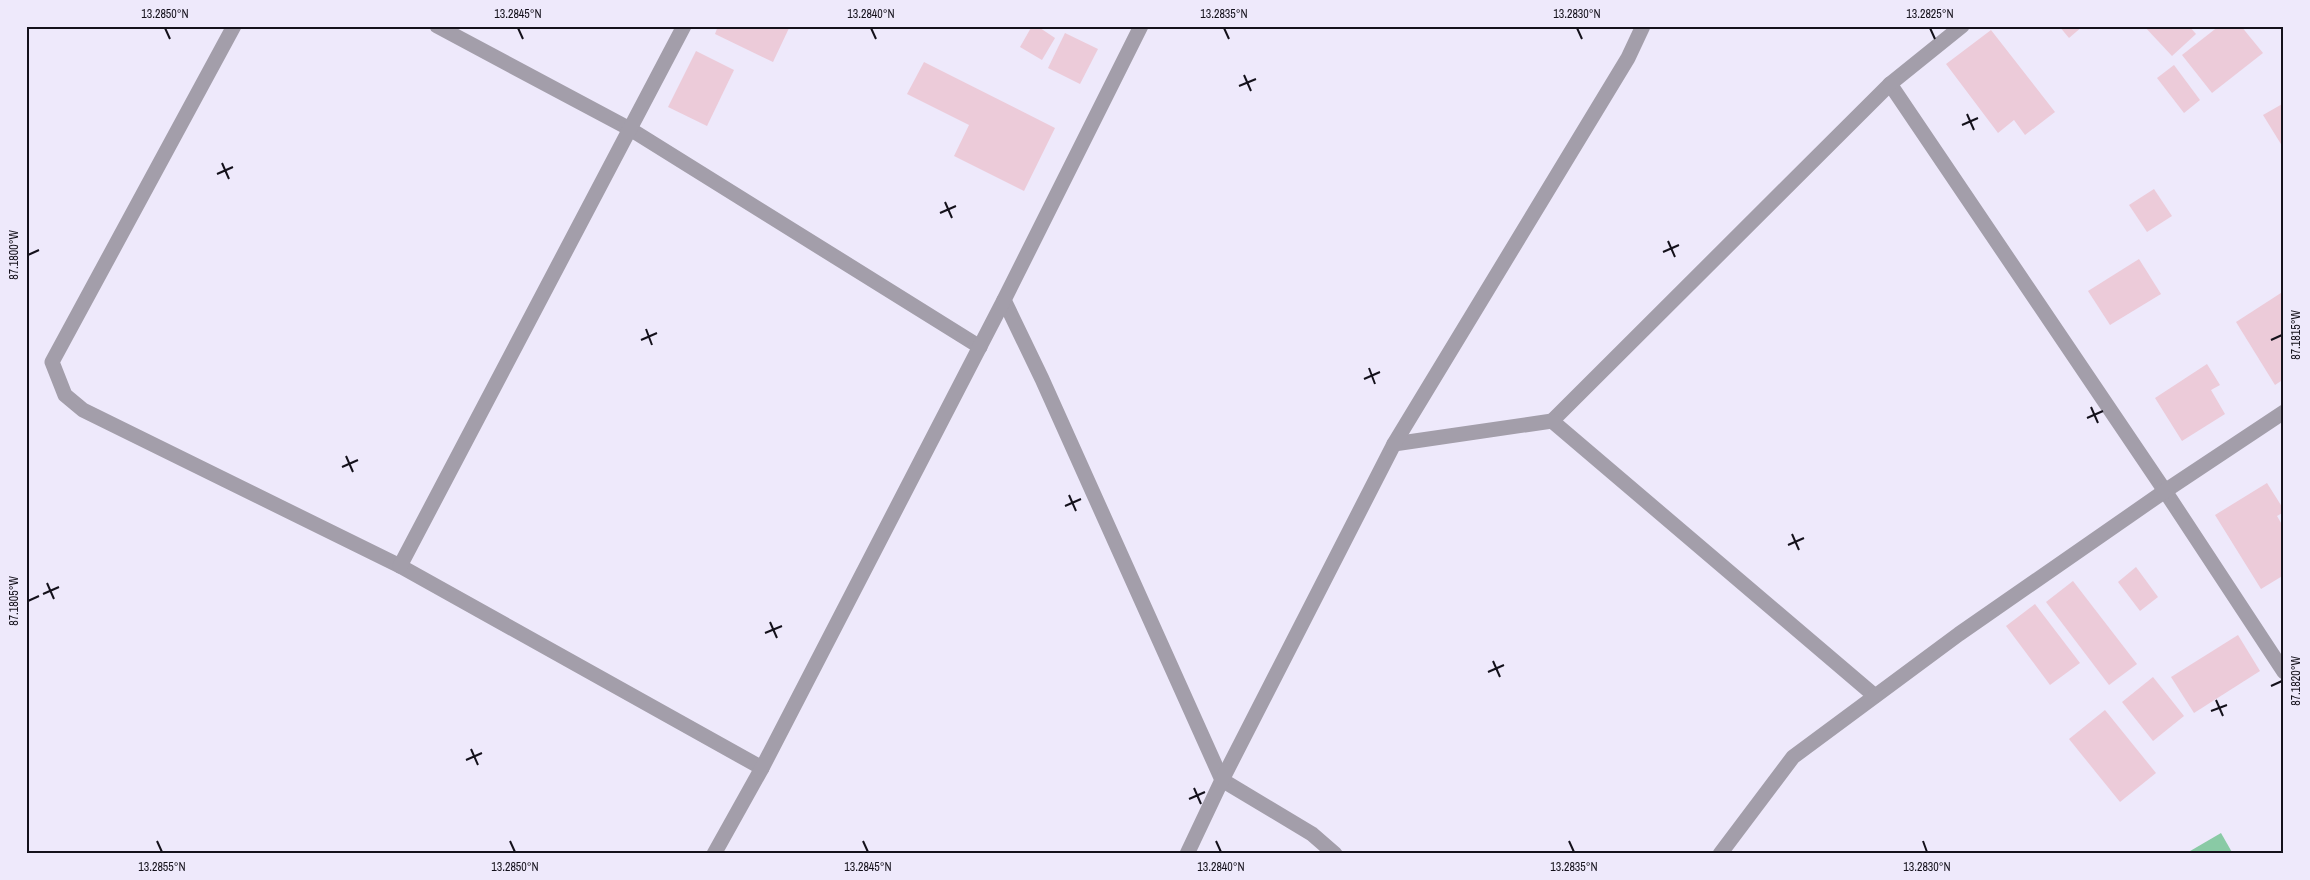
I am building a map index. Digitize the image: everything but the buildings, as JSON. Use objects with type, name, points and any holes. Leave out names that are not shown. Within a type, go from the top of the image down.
[{"type":"street","points":[[234,26],[52,362],[65,395],[82,410],[400,566],[762,768]]},
{"type":"street","points":[[437,26],[630,129],[980,347]]},
{"type":"street","points":[[400,566],[684,26]]},
{"type":"street","points":[[714,854],[762,768],[980,347],[1141,26]]},
{"type":"street","points":[[1187,854],[1222,780],[1394,444],[1628,58],[1643,26]]},
{"type":"street","points":[[1394,444],[1552,421],[1890,84],[1962,26]]},
{"type":"street","points":[[1890,84],[2165,491],[2284,672]]},
{"type":"street","points":[[1004,300],[1046,388],[1222,780],[1312,834],[1335,854]]},
{"type":"street","points":[[1720,854],[1794,756],[1959,634],[2165,491],[2284,412]]},
{"type":"street","points":[[1552,421],[1875,696]]},
{"type":"green space","points":[[2221,833],[2233,854],[2185,854]]}]
